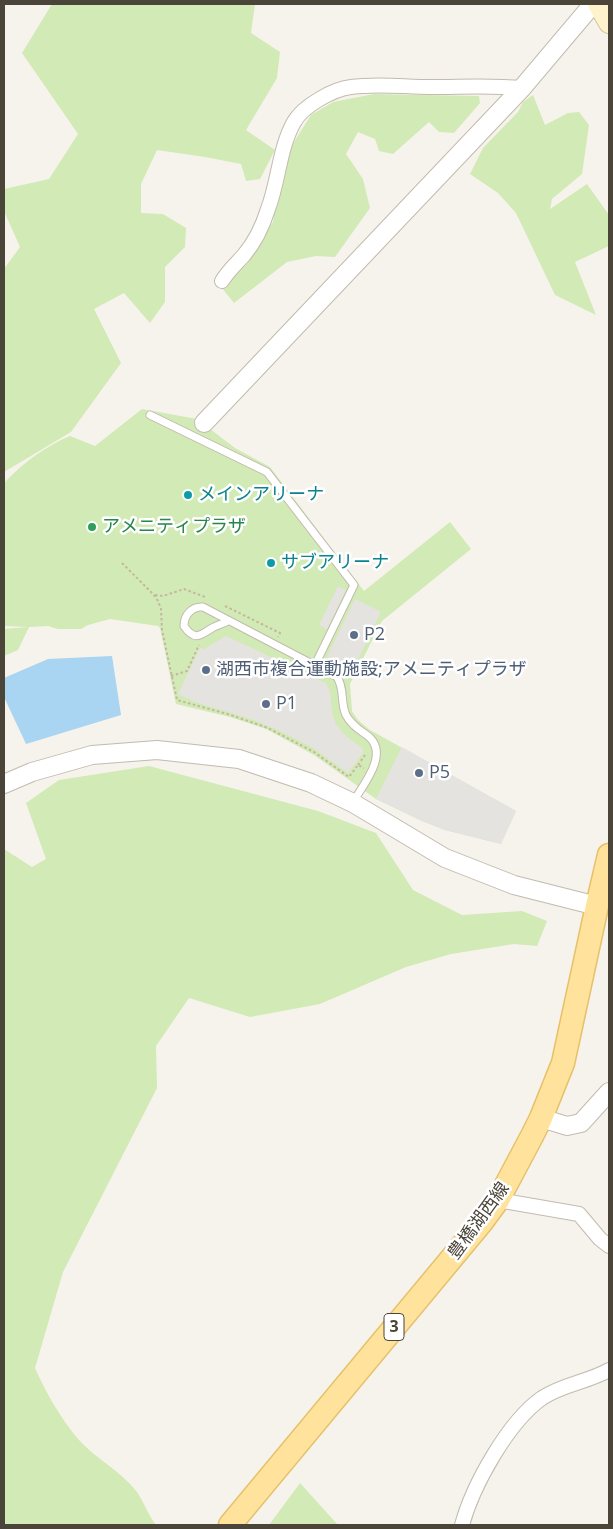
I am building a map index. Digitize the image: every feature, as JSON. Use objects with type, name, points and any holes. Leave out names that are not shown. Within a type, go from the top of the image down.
[{"type":"main road","points":[[598,4],[609,23]]},
{"type":"main road","name":"豊橋湖西線","points":[[230,1525],[481,1223],[498,1200],[541,1118],[563,1063],[609,855]]},
{"type":"street","points":[[198,430],[522,88],[593,4]]},
{"type":"street","points":[[222,281],[228,270],[244,255],[259,233],[269,207],[283,147],[295,120],[312,104],[330,93],[350,87],[494,85],[522,88]]},
{"type":"street","points":[[4,784],[32,772],[92,756],[157,750],[239,759],[311,782],[353,803],[445,858],[514,885],[597,906]]},
{"type":"street","points":[[541,1118],[567,1126],[581,1123],[609,1092]]},
{"type":"street","points":[[498,1200],[579,1214],[600,1239],[609,1246]]},
{"type":"street","points":[[462,1525],[473,1492],[484,1471],[519,1418],[542,1398],[564,1386],[601,1375],[609,1370]]},
{"type":"lane","points":[[150,415],[198,430],[267,472],[354,584],[315,665]]},
{"type":"lane","points":[[228,621],[197,636],[188,632],[184,626],[185,618],[199,607],[212,611],[337,677],[343,689],[345,714],[353,726],[374,742],[377,755],[371,771],[353,803]]},
{"type":"path","points":[[122,563],[153,594],[158,602],[161,610],[162,630],[171,676],[176,697],[180,701],[231,715],[268,728],[314,752],[349,777],[367,752]]},
{"type":"path","points":[[171,676],[187,671],[202,643]]},
{"type":"path","points":[[358,765],[371,771]]},
{"type":"green space","points":[[52,4],[255,4],[251,33],[280,52],[277,78],[246,130],[275,150],[260,179],[246,181],[241,164],[157,150],[141,184],[141,213],[163,214],[186,228],[185,247],[165,267],[165,302],[150,323],[124,293],[94,309],[121,363],[71,432],[4,472],[4,269],[20,247],[4,211],[4,189],[49,179],[78,134],[22,53]]},
{"type":"green space","points":[[374,94],[479,96],[480,103],[454,133],[439,132],[429,122],[393,154],[379,151],[375,139],[358,132],[346,154],[363,179],[370,208],[335,257],[316,256],[287,262],[234,303],[222,288],[246,265],[273,222],[278,183],[287,153],[311,115],[333,102]]},
{"type":"green space","points":[[533,95],[545,125],[568,113],[579,112],[589,125],[582,174],[552,199],[550,209],[587,184],[609,215],[609,246],[575,262],[596,315],[555,295],[516,213],[498,193],[470,174],[483,148],[518,112],[523,102]]},
{"type":"green space","points":[[142,409],[197,419],[235,448],[270,467],[364,591],[450,522],[471,549],[382,621],[350,684],[352,711],[358,720],[370,730],[516,811],[501,844],[445,830],[376,799],[314,755],[266,729],[230,717],[176,704],[158,626],[110,619],[81,629],[58,629],[48,626],[29,627],[18,650],[4,656],[4,629],[28,627],[4,626],[4,483],[26,462],[51,445],[70,436],[95,446]]},
{"type":"green space","points":[[149,766],[318,811],[376,833],[413,890],[462,915],[522,911],[547,921],[537,946],[514,944],[451,954],[406,967],[320,1004],[250,1017],[189,998],[156,1046],[157,1088],[63,1272],[35,1368],[54,1406],[72,1432],[86,1447],[131,1485],[156,1525],[4,1525],[4,849],[32,867],[46,859],[26,803],[59,780]]},
{"type":"green space","points":[[300,1483],[338,1525],[269,1525]]},
{"type":"shaded area","points":[[338,586],[346,590],[327,629],[319,625]]},
{"type":"shaded area","name":"P2","points":[[355,599],[381,612],[353,670],[327,657]]},
{"type":"shaded area","name":"P1","points":[[226,636],[326,683],[330,691],[332,713],[336,724],[363,751],[348,773],[313,748],[280,731],[251,719],[195,702],[178,694],[200,648],[204,649]]},
{"type":"shaded area","name":"P5","points":[[402,747],[516,811],[501,844],[445,830],[376,799]]},
{"type":"water","points":[[112,656],[121,715],[26,744],[4,697],[4,678],[48,659]]},
{"type":"place","name":"メインアリーナ","points":[[188,495]]},
{"type":"place","name":"アメニティプラザ","points":[[92,527]]},
{"type":"place","name":"サブアリーナ","points":[[271,563]]},
{"type":"place","name":"P2","points":[[354,635]]},
{"type":"place","name":"湖西市複合運動施設;アメニティプラザ","points":[[206,670]]},
{"type":"place","name":"P1","points":[[266,704]]},
{"type":"place","name":"P5","points":[[419,773]]}]
